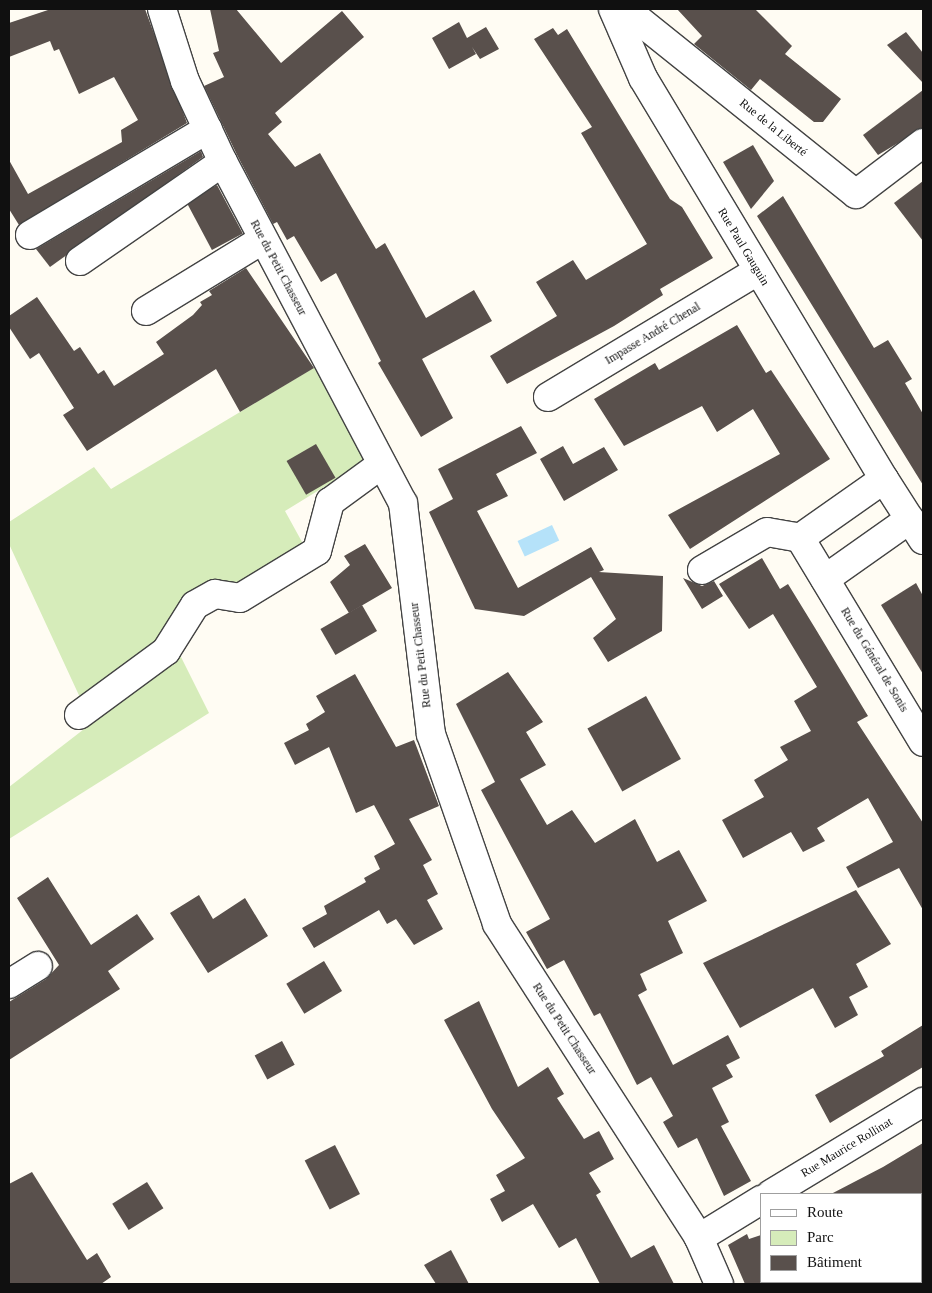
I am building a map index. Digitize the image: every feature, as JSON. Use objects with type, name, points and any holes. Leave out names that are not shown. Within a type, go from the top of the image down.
[{"type":"street","name":"Rue du Petit Chasseur","points":[[162,9],[185,81],[223,162],[262,240],[403,503],[431,734],[497,924],[699,1238],[719,1284]]},
{"type":"street","name":"Rue Paul Gauguin","points":[[613,9],[643,78],[758,271],[917,530]]},
{"type":"street","name":"Rue de la Liberté","points":[[625,9],[856,194],[923,143]]},
{"type":"street","points":[[30,236],[208,129]]},
{"type":"street","points":[[80,261],[223,162]]},
{"type":"street","points":[[146,311],[262,240]]},
{"type":"street","name":"Impasse André Chenal","points":[[548,398],[758,271]]},
{"type":"street","points":[[79,715],[166,651],[195,605],[215,594],[240,598],[317,551],[330,502],[382,464]]},
{"type":"street","points":[[702,570],[767,532],[800,538],[884,478]]},
{"type":"street","points":[[825,579],[917,530]]},
{"type":"street","name":"Rue du Général de Sonis","points":[[800,538],[923,742]]},
{"type":"street","points":[[9,984],[38,966]]},
{"type":"street","name":"Rue Maurice Rollinat","points":[[773,1193],[923,1102]]},
{"type":"street","points":[[699,1238],[760,1201]]},
{"type":"green space","points":[[317,366],[368,460],[285,511],[307,551],[235,593],[83,704],[9,544],[9,522],[94,467],[111,489]]},
{"type":"green space","points":[[180,655],[209,713],[9,839],[9,787]]},
{"type":"water","points":[[552,525],[559,540],[525,556],[518,541]]},
{"type":"building","points":[[51,9],[145,9],[187,123],[19,225],[9,209],[9,160],[28,194],[122,142],[121,130],[138,120],[114,77],[79,94],[59,49],[54,51],[50,41],[9,57],[9,23]]},
{"type":"building","points":[[210,9],[236,9],[281,63],[342,11],[364,37],[275,113],[282,122],[268,134],[295,167],[320,153],[376,249],[385,243],[426,318],[474,290],[492,321],[422,359],[453,418],[421,437],[378,363],[381,361],[336,273],[321,282],[294,236],[287,240],[277,222],[273,224],[237,155],[204,86],[224,77],[213,53],[219,51]]},
{"type":"building","points":[[677,9],[755,9],[792,46],[785,54],[841,99],[823,122],[814,122],[760,79],[751,90],[694,44],[702,36]]},
{"type":"building","points":[[459,22],[467,38],[486,27],[499,49],[480,59],[472,47],[476,54],[449,69],[432,38]]},
{"type":"building","points":[[553,28],[558,35],[567,29],[670,199],[682,207],[713,258],[660,289],[663,295],[614,326],[507,384],[490,356],[557,316],[536,282],[573,260],[586,280],[647,244],[581,133],[592,127],[534,39]]},
{"type":"building","points":[[906,32],[923,53],[923,83],[887,45]]},
{"type":"building","points":[[923,90],[923,128],[878,155],[863,135]]},
{"type":"building","points":[[753,145],[774,181],[751,209],[723,162]]},
{"type":"building","points":[[201,151],[203,157],[50,267],[36,249]]},
{"type":"building","points":[[923,181],[923,241],[894,203]]},
{"type":"building","points":[[217,185],[243,234],[212,250],[186,201]]},
{"type":"building","points":[[783,196],[874,348],[888,340],[912,379],[905,383],[923,414],[923,485],[757,216]]},
{"type":"building","points":[[246,268],[314,368],[240,412],[216,369],[87,451],[63,415],[74,408],[39,353],[30,359],[9,327],[9,316],[37,297],[74,351],[80,347],[98,374],[104,370],[114,386],[164,354],[156,342],[193,315],[202,305],[200,302],[212,295],[209,291]]},
{"type":"building","points":[[737,325],[766,373],[771,370],[830,459],[690,549],[668,515],[780,454],[753,409],[717,432],[702,406],[624,446],[594,399],[655,363],[659,370]]},
{"type":"building","points":[[521,426],[537,453],[496,474],[508,496],[477,511],[518,588],[591,547],[604,570],[599,572],[663,576],[662,631],[608,662],[593,638],[616,619],[591,577],[524,616],[475,609],[429,512],[453,499],[438,469]]},
{"type":"building","points":[[316,444],[336,478],[306,495],[287,461]]},
{"type":"building","points":[[563,446],[573,464],[604,447],[618,470],[564,501],[540,459]]},
{"type":"building","points":[[365,544],[392,588],[349,613],[330,582],[350,565],[344,556]]},
{"type":"building","points":[[762,558],[780,589],[788,584],[815,628],[868,716],[857,722],[923,823],[923,910],[899,868],[858,888],[846,867],[893,842],[868,798],[817,828],[825,841],[803,852],[791,832],[743,858],[722,820],[764,797],[754,780],[788,760],[780,747],[811,731],[794,701],[817,687],[773,614],[749,629],[719,584]]},
{"type":"building","points":[[683,578],[702,586],[714,581],[723,596],[702,609]]},
{"type":"building","points":[[916,583],[923,596],[923,674],[881,605]]},
{"type":"building","points":[[362,605],[377,631],[335,655],[320,629]]},
{"type":"building","points":[[508,672],[543,722],[526,732],[546,765],[520,779],[547,825],[572,810],[595,843],[635,819],[657,862],[679,850],[707,901],[668,921],[683,953],[640,974],[647,990],[638,995],[673,1065],[728,1035],[740,1058],[726,1065],[733,1077],[712,1088],[729,1122],[721,1126],[751,1181],[724,1196],[697,1138],[678,1148],[663,1122],[673,1116],[651,1077],[637,1085],[600,1013],[594,1016],[564,960],[547,969],[526,932],[550,919],[481,790],[495,782],[456,704]]},
{"type":"building","points":[[355,674],[396,747],[414,740],[439,806],[409,819],[432,860],[423,865],[438,894],[427,900],[443,929],[414,945],[396,919],[387,924],[379,910],[314,948],[302,928],[327,914],[324,906],[366,882],[364,878],[380,869],[374,856],[395,844],[374,805],[356,813],[329,747],[295,765],[284,743],[309,730],[306,724],[325,712],[316,696]]},
{"type":"building","points":[[646,696],[681,759],[622,791],[587,728]]},
{"type":"building","points":[[48,877],[91,945],[137,914],[154,939],[108,971],[120,989],[9,1060],[9,1002],[46,979],[59,965],[17,898]]},
{"type":"building","points":[[856,890],[891,944],[856,964],[868,987],[849,997],[858,1015],[835,1028],[813,988],[740,1028],[703,963]]},
{"type":"building","points":[[199,895],[213,919],[245,898],[268,936],[208,973],[170,913]]},
{"type":"building","points":[[324,961],[342,991],[304,1014],[286,984]]},
{"type":"building","points":[[479,1001],[518,1087],[548,1067],[564,1094],[557,1098],[584,1139],[599,1131],[614,1159],[589,1173],[601,1192],[596,1195],[631,1258],[654,1245],[674,1284],[600,1284],[576,1238],[559,1248],[533,1204],[502,1222],[490,1199],[505,1191],[496,1175],[525,1158],[492,1109],[444,1020]]},
{"type":"building","points":[[923,1025],[923,1067],[830,1123],[815,1095],[884,1056],[881,1051]]},
{"type":"building","points":[[282,1041],[295,1065],[267,1079],[255,1056]]},
{"type":"building","points":[[923,1143],[923,1194],[833,1193],[883,1167]]},
{"type":"building","points":[[335,1145],[360,1194],[330,1209],[305,1160]]},
{"type":"building","points":[[32,1172],[87,1260],[97,1253],[111,1277],[101,1284],[9,1284],[9,1184]]},
{"type":"building","points":[[147,1182],[163,1208],[129,1230],[112,1204]]},
{"type":"building","points":[[747,1234],[749,1239],[760,1235],[761,1284],[745,1284],[728,1245]]},
{"type":"building","points":[[451,1250],[469,1284],[436,1284],[424,1265]]}]
